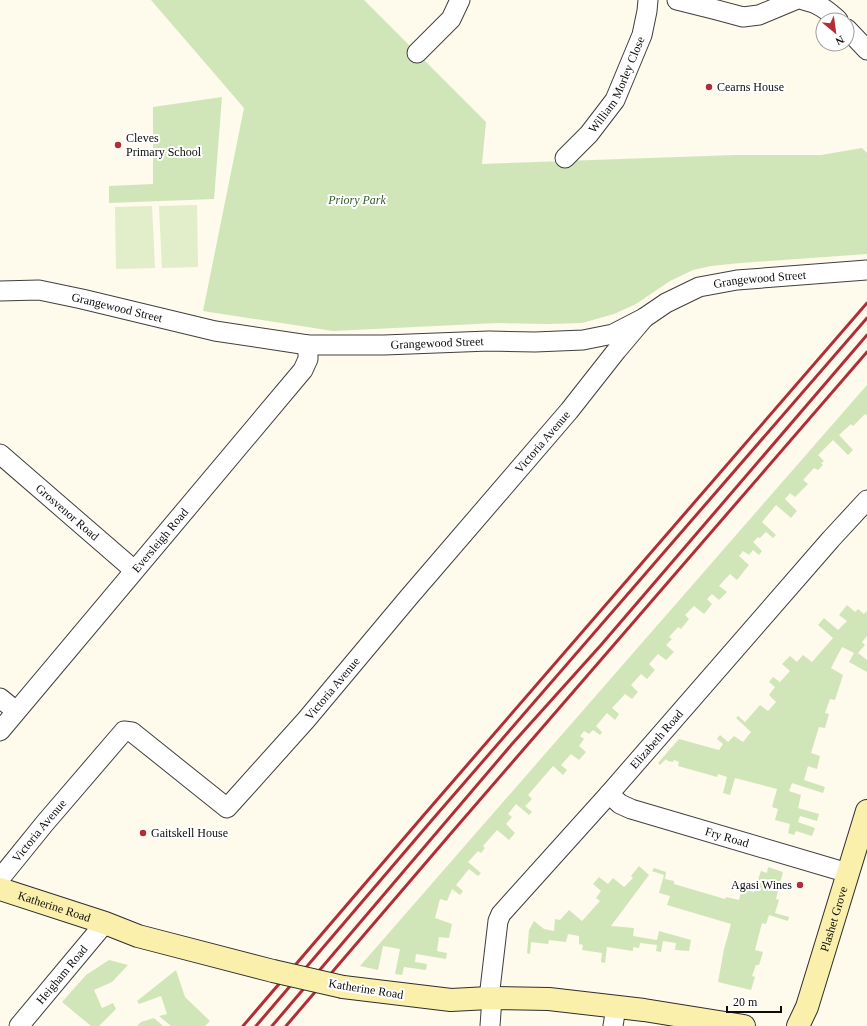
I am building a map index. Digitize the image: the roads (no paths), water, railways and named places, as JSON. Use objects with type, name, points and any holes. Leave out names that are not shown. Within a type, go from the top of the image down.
[{"type":"main road","name":"Plashet Grove","points":[[798,1026],[807,1007],[867,811]]},
{"type":"main road","name":"Katherine Road","points":[[0,888],[105,923],[138,936],[273,971],[343,987],[451,1000],[491,998],[549,999],[615,1017],[644,1010],[744,1026]]},
{"type":"street","points":[[417,53],[451,19],[460,0]]},
{"type":"street","name":"William Morley Close","points":[[565,158],[589,134],[615,100],[642,35],[648,12],[648,0]]},
{"type":"street","points":[[677,0],[743,17],[759,15],[795,0]]},
{"type":"street","points":[[803,0],[815,2],[829,12]]},
{"type":"street","points":[[855,37],[867,50]]},
{"type":"street","name":"Grangewood Street","points":[[0,291],[39,290],[82,298],[216,331],[308,345],[384,345],[488,341],[535,342],[583,340],[613,334],[644,318],[666,303],[699,287],[738,280],[867,270]]},
{"type":"street","name":"Victoria Avenue","points":[[0,881],[2,876],[41,828],[124,731],[132,732],[226,808],[306,720],[409,597],[564,417],[616,350],[644,318]]},
{"type":"street","name":"Eversleigh Road","points":[[0,731],[303,370],[308,359],[308,345]]},
{"type":"street","name":"Grosvenor Road","points":[[0,454],[134,570]]},
{"type":"street","name":"Elizabeth Road","points":[[490,1026],[498,921],[501,914],[609,794],[820,551],[867,500]]},
{"type":"street","points":[[0,698],[16,711]]},
{"type":"street","name":"Fry Road","points":[[609,794],[620,804],[631,809],[848,873]]},
{"type":"street","name":"Heigham Road","points":[[19,1026],[105,923]]},
{"type":"railway","points":[[243,1026],[867,303]]},
{"type":"railway","points":[[256,1026],[432,820],[867,318]]},
{"type":"railway","points":[[272,1026],[512,744],[601,645],[867,335]]},
{"type":"railway","points":[[286,1026],[867,352]]},
{"type":"place","name":"Cearns House","points":[[709,87]]},
{"type":"place","name":"Cleves Primary School","points":[[118,145]]},
{"type":"place","name":"Gaitskell House","points":[[143,833]]},
{"type":"place","name":"Agasi Wines","points":[[800,885]]},
{"type":"park label","name":"Priory Park","points":[[357,200]]}]
